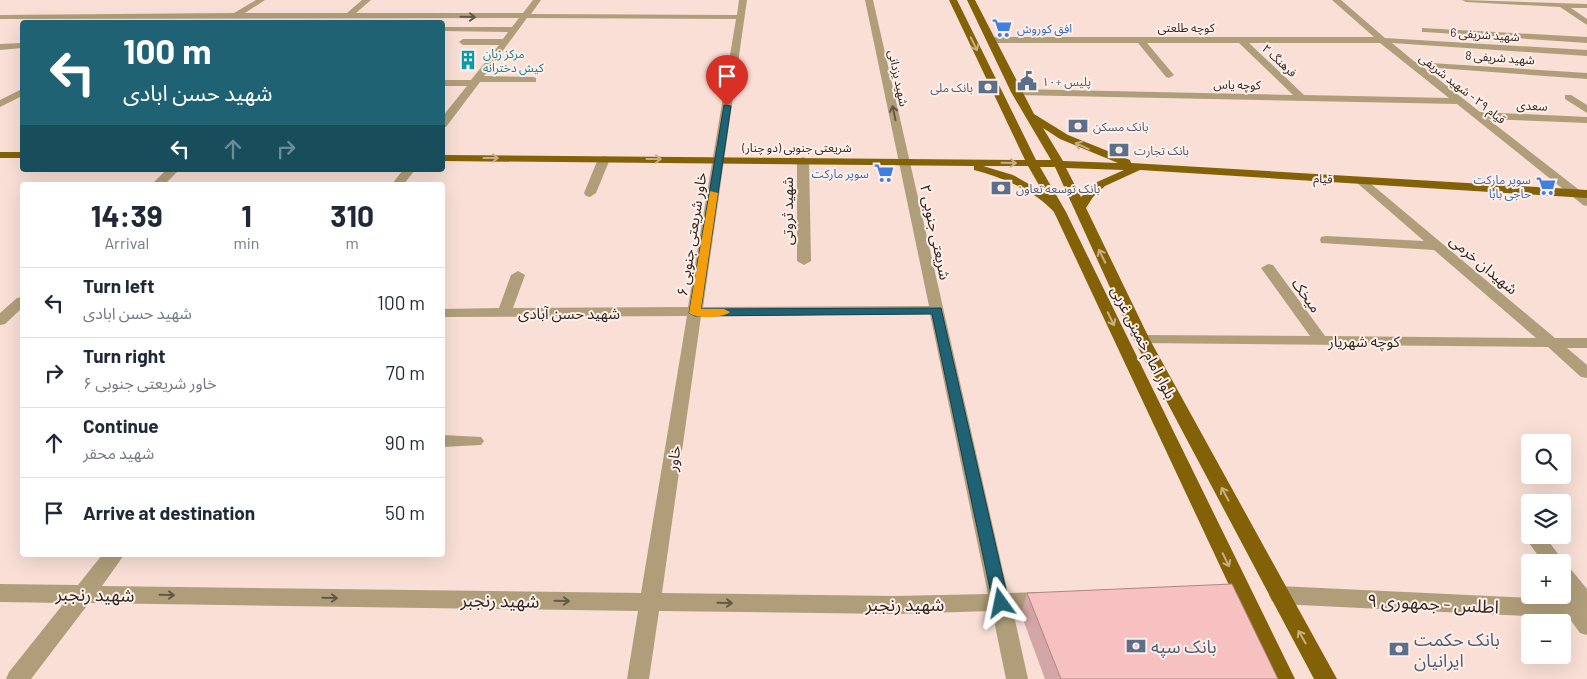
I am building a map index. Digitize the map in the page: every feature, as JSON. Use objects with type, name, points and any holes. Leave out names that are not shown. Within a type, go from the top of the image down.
[{"type":"main road","name":"بلوار امام خمینی غربی","points":[[953,0],[1032,163],[1060,212],[1232,591],[1284,679]]},
{"type":"main road","name":"بلوار امام خمینی غربی","points":[[971,0],[1016,92],[1059,164],[1142,340],[1326,679]]},
{"type":"main road","points":[[1028,114],[1044,126],[1088,148],[1145,167]]},
{"type":"main road","points":[[0,155],[20,155]]},
{"type":"main road","name":"شریعتی جنوبی (دو چنار)","points":[[445,158],[803,160],[1059,164]]},
{"type":"main road","points":[[956,162],[987,170],[1016,181],[1041,195],[1060,212]]},
{"type":"main road","name":"قیام","points":[[1059,164],[1145,167],[1581,194]]},
{"type":"main road","points":[[1080,210],[1085,196],[1101,184],[1121,174],[1145,167]]},
{"type":"street","points":[[227,20],[261,0]]},
{"type":"street","points":[[445,121],[537,0]]},
{"type":"street","name":"خاور شریعتی جنوبی ۶","points":[[695,313],[743,0]]},
{"type":"street","name":"شهید یزدانی","points":[[869,0],[904,161]]},
{"type":"street","name":"قیام ۲۹ - شهید شریفی","points":[[1336,0],[1412,64],[1581,194],[1587,202]]},
{"type":"street","points":[[1466,0],[1587,6]]},
{"type":"street","points":[[1554,0],[1587,23]]},
{"type":"street","points":[[352,19],[371,3]]},
{"type":"street","points":[[363,15],[371,3]]},
{"type":"street","points":[[0,17],[235,16],[352,19],[363,15],[740,17]]},
{"type":"street","points":[[445,29],[514,30]]},
{"type":"street","points":[[1425,30],[1587,40]]},
{"type":"street","name":"کوچه طلعتی","points":[[990,40],[1382,40]]},
{"type":"street","points":[[1140,40],[1169,76]]},
{"type":"street","name":"فرهنگ ۲","points":[[1241,40],[1302,98]]},
{"type":"street","name":"شهید شریفی 6","points":[[1382,40],[1587,53]]},
{"type":"street","points":[[463,42],[504,42]]},
{"type":"street","points":[[0,47],[20,46]]},
{"type":"street","name":"شهید شریفی 8","points":[[1412,64],[1587,76]]},
{"type":"street","points":[[445,83],[533,80]]},
{"type":"street","name":"کوچه یاس","points":[[1016,92],[1458,100]]},
{"type":"street","points":[[0,104],[20,93]]},
{"type":"street","points":[[1568,97],[1587,110]]},
{"type":"street","name":"سعدی","points":[[1477,115],[1587,120]]},
{"type":"street","points":[[590,193],[604,159]]},
{"type":"street","name":"شهید ثروتی","points":[[803,160],[804,261]]},
{"type":"street","name":"شریعتی جنوبی ۲","points":[[904,161],[1018,679]]},
{"type":"street","points":[[160,182],[171,172]]},
{"type":"street","points":[[399,182],[407,172]]},
{"type":"street","name":"شهیدان خرمی","points":[[1360,180],[1587,373]]},
{"type":"street","points":[[1326,240],[1438,246]]},
{"type":"street","name":"میخک","points":[[1268,268],[1321,341]]},
{"type":"street","points":[[504,313],[518,275]]},
{"type":"street","points":[[8,315],[20,303]]},
{"type":"street","name":"شهید حسن آبادی","points":[[445,314],[937,310]]},
{"type":"street","name":"خاور","points":[[638,679],[695,313]]},
{"type":"street","name":"کوچه شهریار","points":[[1142,340],[1552,342],[1587,344]]},
{"type":"street","points":[[445,441],[475,441]]},
{"type":"street","points":[[1540,544],[1548,554]]},
{"type":"street","points":[[17,679],[112,557]]},
{"type":"street","points":[[1571,589],[1584,613]]},
{"type":"street","name":"شهید رنجبر","points":[[0,593],[894,605],[1058,600]]},
{"type":"street","name":"اطلس - جمهوری ۹","points":[[1279,595],[1584,613]]},
{"type":"building","name":"بانک سپه","points":[[1232,584],[1278,679],[1061,679],[1027,593]]},
{"type":"slow traffic","points":[[713,193],[695,313],[724,312]]},
{"type":"place","name":"افق کوروش","points":[[1002,28]]},
{"type":"place","name":"مرکز زبان کیش دخترانه","points":[[468,60]]},
{"type":"place","name":"پلیس +۱۰","points":[[1027,81]]},
{"type":"place","name":"بانک ملی","points":[[988,87]]},
{"type":"place","name":"بانک مسکن","points":[[1078,126]]},
{"type":"place","name":"بانک تجارت","points":[[1119,150]]},
{"type":"place","name":"سوپر مارکت","points":[[884,173]]},
{"type":"place","name":"سوپر مارکت حاجی بابا","points":[[1546,186]]},
{"type":"place","name":"بانک توسعه تعاون","points":[[1001,188]]},
{"type":"place","name":"بانک سپه","points":[[1136,646]]},
{"type":"place","name":"بانک حکمت ایرانیان","points":[[1399,649]]},
{"type":"route","points":[[727,106],[695,313],[937,310],[1001,603]]}]
